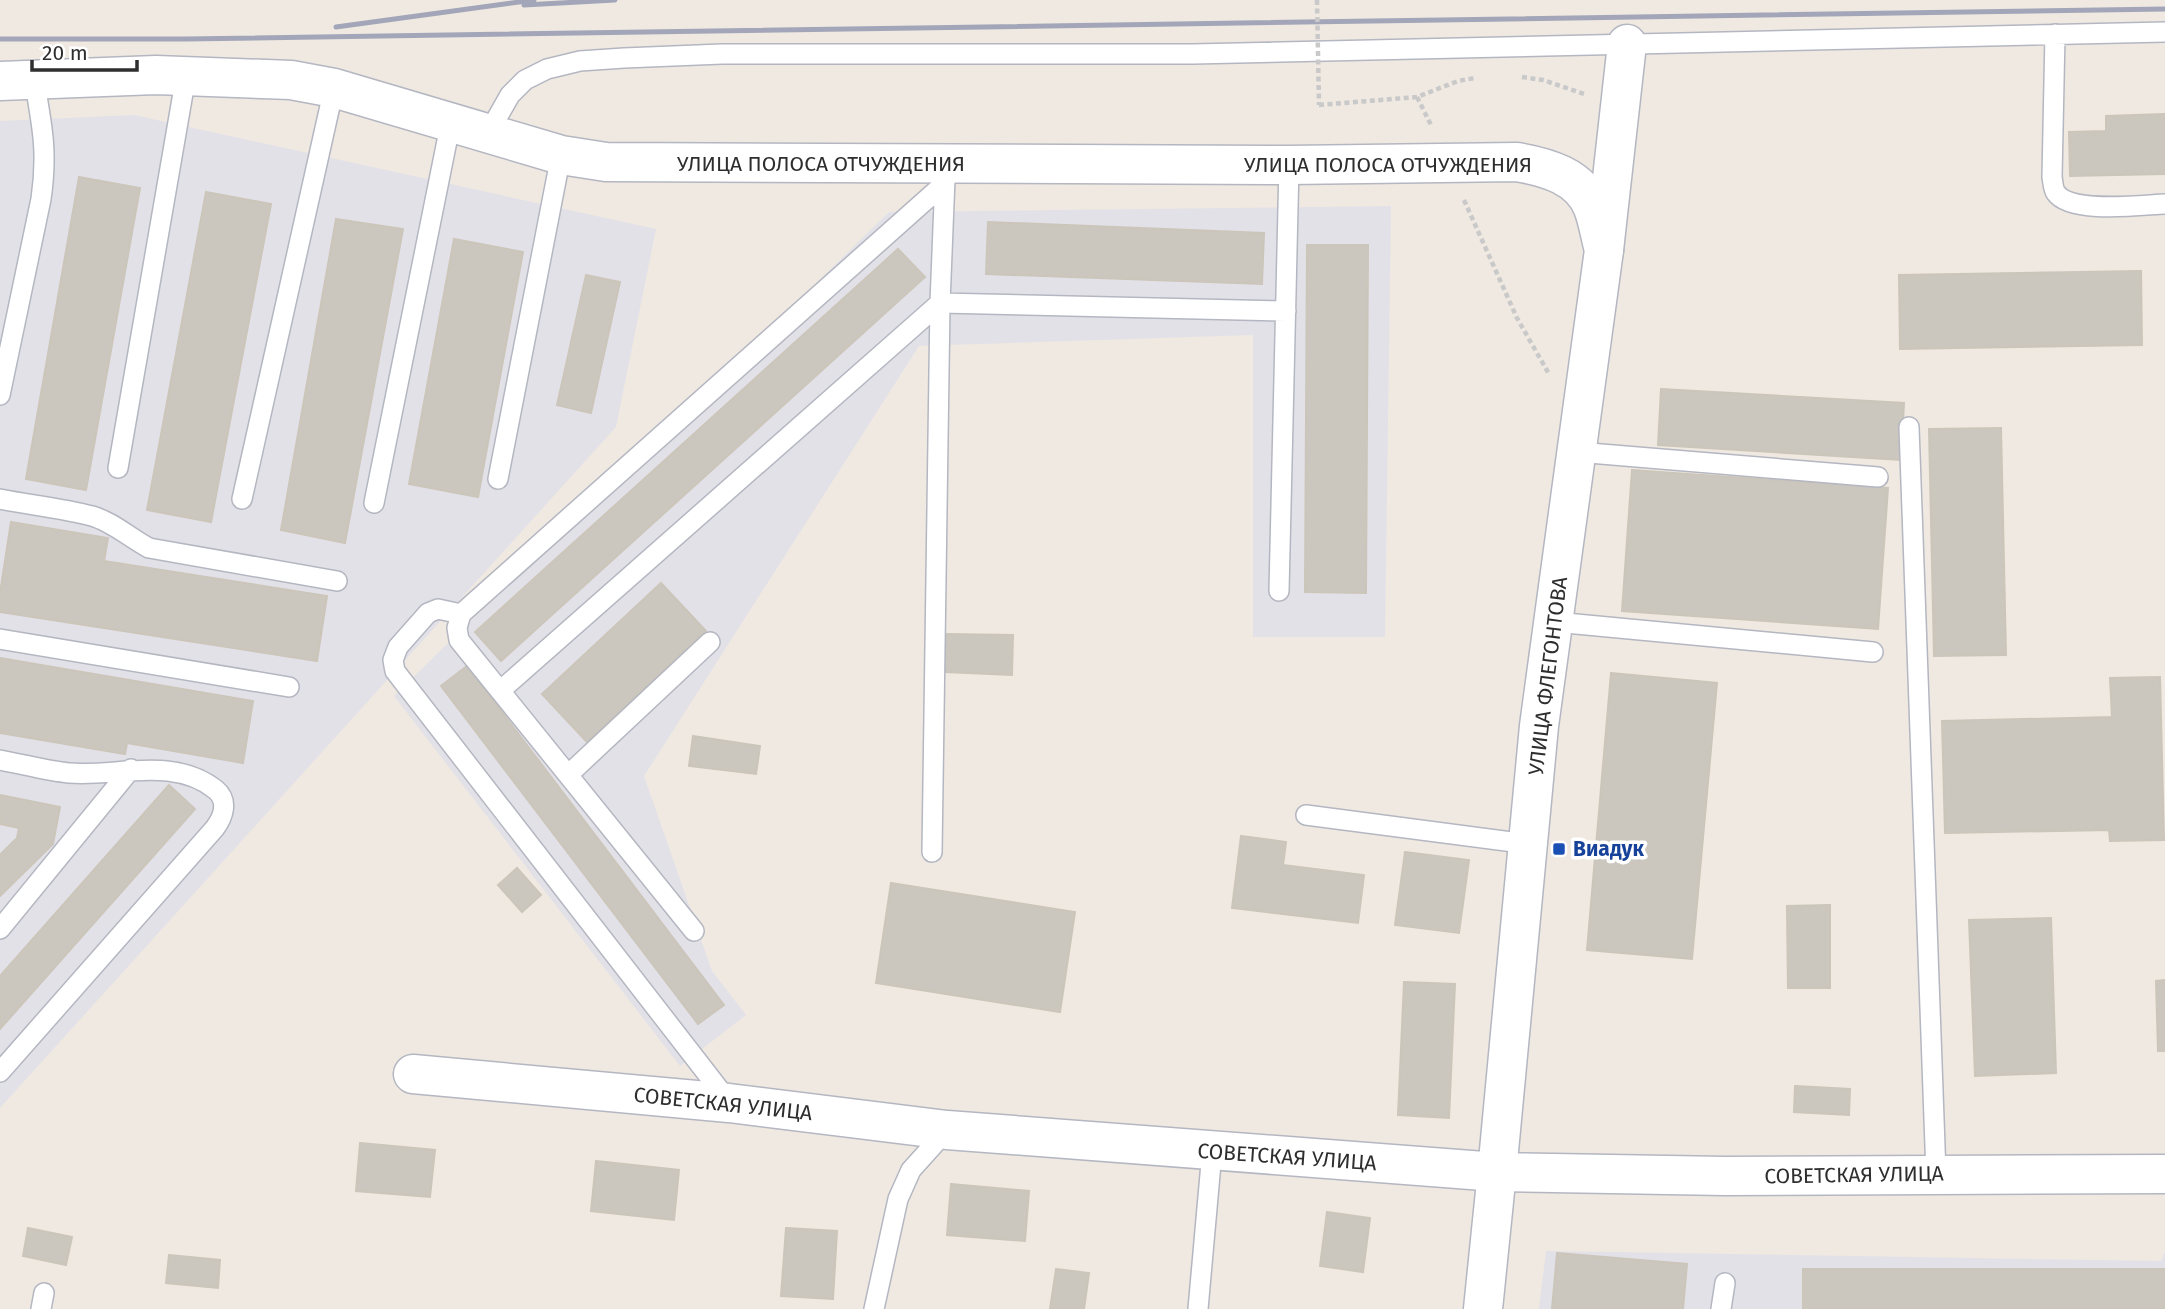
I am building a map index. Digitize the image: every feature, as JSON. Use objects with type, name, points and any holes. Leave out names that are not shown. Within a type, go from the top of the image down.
[{"type":"main road","name":"УЛИЦА ФЛЕГОНТОВА","points":[[1483,1309],[1539,726],[1604,250],[1626,44]]},
{"type":"main road","name":"УЛИЦА ПОЛОСА ОТЧУЖДЕНИЯ","points":[[17,80],[186,76],[291,80],[334,88],[561,155],[640,164],[945,174],[1517,162],[1542,166],[1567,177],[1583,192],[1592,206],[1604,250]]},
{"type":"main road","name":"СОВЕТСКАЯ УЛИЦА","points":[[413,1074],[729,1103],[947,1130],[1497,1172],[1712,1176],[2165,1174]]},
{"type":"lane","points":[[489,132],[510,95],[525,80],[547,69],[591,60],[723,54],[1193,54],[2165,32]]},
{"type":"lane","points":[[2055,34],[2052,177],[2055,192],[2066,202],[2083,206],[2165,204]]},
{"type":"lane","points":[[118,468],[186,76]]},
{"type":"lane","points":[[0,395],[46,166],[45,144],[17,80]]},
{"type":"lane","points":[[242,499],[334,88]]},
{"type":"lane","points":[[374,503],[451,121]]},
{"type":"lane","points":[[498,479],[561,155]]},
{"type":"lane","points":[[1279,591],[1289,165]]},
{"type":"lane","points":[[932,852],[940,303],[945,174]]},
{"type":"lane","points":[[694,931],[458,640],[457,628],[461,614],[945,174]]},
{"type":"lane","points":[[500,691],[940,303],[1286,311]]},
{"type":"lane","points":[[1909,427],[1936,1174]]},
{"type":"lane","points":[[1579,439],[1878,477]]},
{"type":"lane","points":[[0,499],[93,516],[149,548],[337,581]]},
{"type":"lane","points":[[461,614],[438,609],[428,613],[398,647],[393,660],[395,671],[729,1103]]},
{"type":"lane","points":[[1555,622],[1873,652]]},
{"type":"lane","points":[[0,639],[289,687]]},
{"type":"lane","points":[[568,775],[710,642]]},
{"type":"lane","points":[[0,760],[69,773],[159,770],[187,776],[212,786],[221,794],[225,808],[221,820],[0,1072]]},
{"type":"lane","points":[[0,929],[131,769]]},
{"type":"lane","points":[[1306,815],[1528,844]]},
{"type":"lane","points":[[874,1309],[898,1199],[911,1170],[947,1130]]},
{"type":"lane","points":[[1198,1309],[1212,1152]]},
{"type":"lane","points":[[1721,1309],[1725,1283]]},
{"type":"path","points":[[1317,0],[1319,105],[1417,97],[1458,81],[1485,75]]},
{"type":"path","points":[[1514,75],[1543,80],[1620,106]]},
{"type":"path","points":[[1417,97],[1450,162],[1477,233],[1517,318],[1579,439]]},
{"type":"shaded area","points":[[134,115],[656,229],[616,427],[0,1108],[0,121]]},
{"type":"shaded area","points":[[1391,206],[1385,637],[1253,637],[1253,335],[919,346],[644,776],[712,971],[746,1015],[680,1066],[394,696],[889,212]]},
{"type":"shaded area","points":[[1546,1251],[2161,1261],[2165,1252],[2165,1309],[1539,1309]]},
{"type":"building","points":[[2165,114],[2165,174],[2070,176],[2069,132],[2106,131],[2106,116]]},
{"type":"building","points":[[79,177],[140,188],[86,490],[26,479]]},
{"type":"building","points":[[206,192],[271,204],[211,522],[147,510]]},
{"type":"building","points":[[336,219],[403,229],[345,543],[281,530]]},
{"type":"building","points":[[988,222],[1264,233],[1262,284],[986,274]]},
{"type":"building","points":[[454,239],[523,252],[478,497],[409,484]]},
{"type":"building","points":[[1307,245],[1368,245],[1366,593],[1305,592]]},
{"type":"building","points":[[898,249],[925,277],[501,661],[475,632]]},
{"type":"building","points":[[2141,271],[2142,345],[1900,349],[1899,275]]},
{"type":"building","points":[[586,275],[620,282],[591,413],[557,405]]},
{"type":"building","points":[[1661,389],[1904,403],[1901,460],[1658,445]]},
{"type":"building","points":[[2001,428],[2006,655],[1934,656],[1929,429]]},
{"type":"building","points":[[1632,470],[1888,488],[1878,629],[1622,611]]},
{"type":"building","points":[[11,522],[108,538],[104,561],[327,596],[317,661],[0,612],[0,593]]},
{"type":"building","points":[[661,583],[706,631],[587,742],[542,694]]},
{"type":"building","points":[[946,634],[1013,635],[1012,675],[945,672]]},
{"type":"building","points":[[0,658],[253,701],[243,763],[127,743],[125,754],[0,733]]},
{"type":"building","points":[[467,666],[724,1005],[698,1024],[441,686]]},
{"type":"building","points":[[1611,673],[1717,683],[1692,959],[1587,950]]},
{"type":"building","points":[[2160,677],[2164,840],[2110,841],[2109,830],[1945,833],[1942,721],[2112,717],[2110,678]]},
{"type":"building","points":[[693,736],[760,746],[756,774],[689,766]]},
{"type":"building","points":[[169,785],[195,809],[0,1029],[0,976]]},
{"type":"building","points":[[0,795],[60,807],[53,844],[0,896],[0,855],[17,838],[19,828],[0,824]]},
{"type":"building","points":[[1241,836],[1286,842],[1283,865],[1364,875],[1358,923],[1232,908]]},
{"type":"building","points":[[1405,852],[1469,860],[1459,933],[1395,925]]},
{"type":"building","points":[[517,868],[541,895],[522,912],[498,885]]},
{"type":"building","points":[[891,883],[1075,912],[1060,1012],[876,983]]},
{"type":"building","points":[[1830,905],[1830,988],[1788,988],[1787,906]]},
{"type":"building","points":[[2051,918],[2056,1073],[1975,1076],[1969,920]]},
{"type":"building","points":[[2165,980],[2165,1051],[2158,1051],[2156,981]]},
{"type":"building","points":[[1404,982],[1455,984],[1449,1118],[1398,1115]]},
{"type":"building","points":[[1795,1086],[1850,1089],[1849,1115],[1794,1112]]},
{"type":"building","points":[[360,1143],[435,1150],[430,1197],[356,1191]]},
{"type":"building","points":[[596,1161],[679,1170],[674,1220],[591,1211]]},
{"type":"building","points":[[951,1184],[1029,1191],[1025,1241],[947,1235]]},
{"type":"building","points":[[1327,1212],[1370,1218],[1363,1272],[1320,1266]]},
{"type":"building","points":[[28,1228],[72,1237],[66,1265],[23,1256]]},
{"type":"building","points":[[786,1228],[837,1231],[833,1299],[781,1296]]},
{"type":"building","points":[[1557,1253],[1687,1264],[1683,1309],[1552,1309]]},
{"type":"building","points":[[169,1255],[220,1260],[218,1288],[166,1283]]},
{"type":"building","points":[[1056,1269],[1089,1273],[1084,1309],[1050,1309]]},
{"type":"building","points":[[1803,1269],[2165,1269],[2165,1309],[1803,1309]]},
{"type":"railway","points":[[336,27],[534,0]]},
{"type":"railway","points":[[524,5],[615,0]]},
{"type":"railway","points":[[0,39],[186,39],[2165,9]]},
{"type":"place","name":"Виадук","points":[[1559,849]]}]
